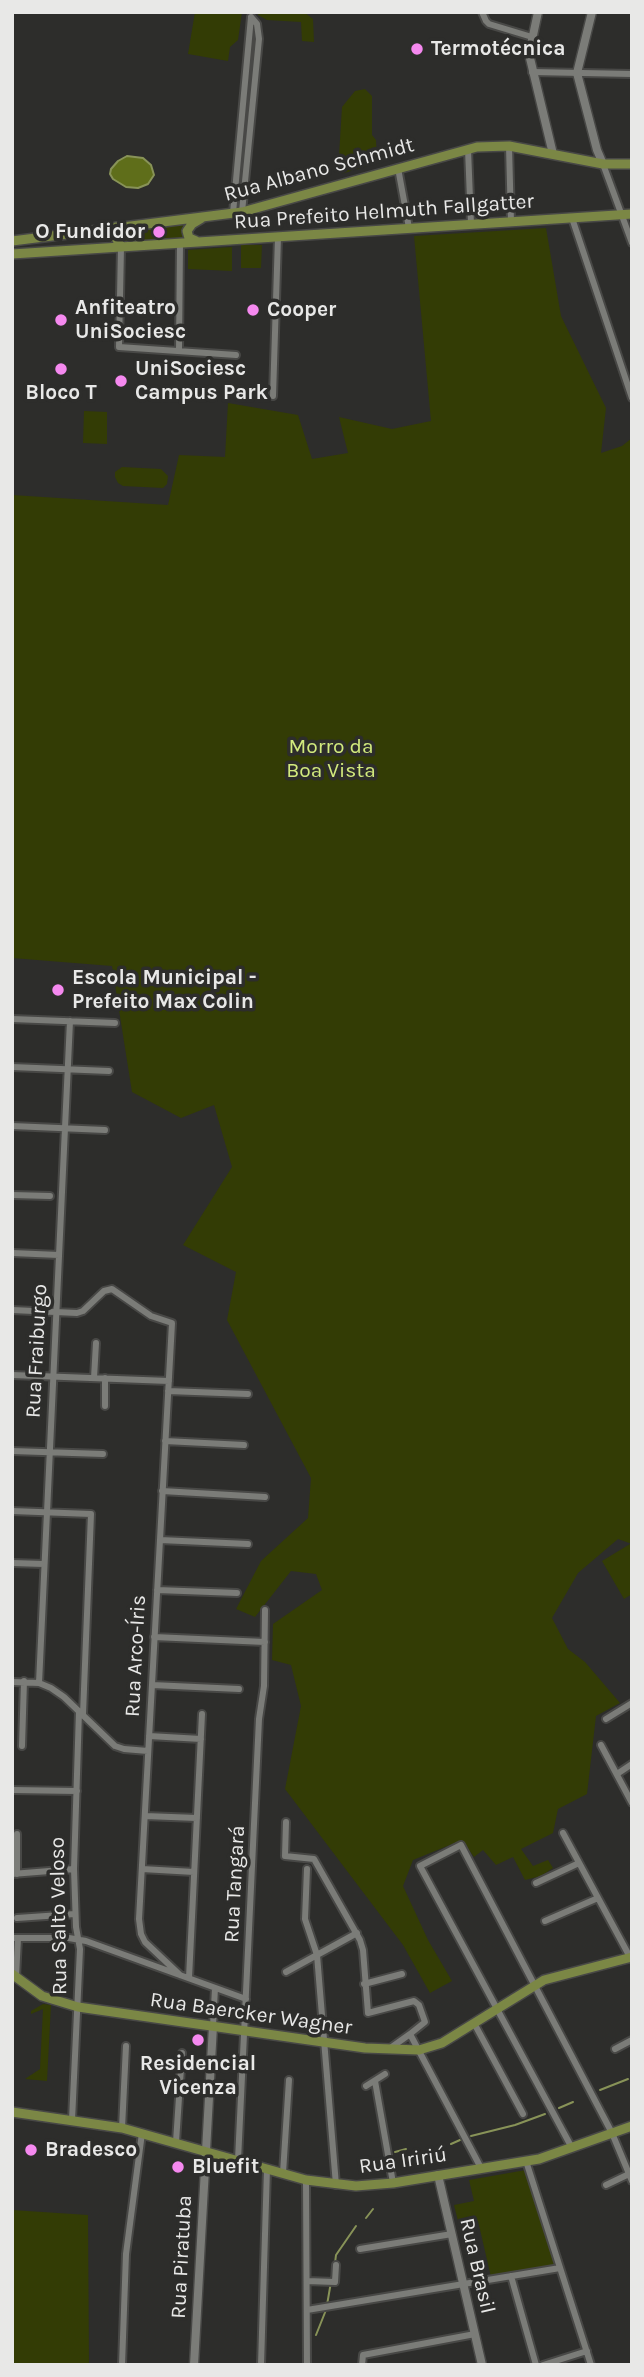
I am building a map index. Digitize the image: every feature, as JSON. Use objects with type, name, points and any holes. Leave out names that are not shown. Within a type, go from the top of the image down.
[{"type":"main road","name":"Rua Albano Schmidt","points":[[12,241],[237,212],[468,149],[509,146],[603,164],[632,164]]},
{"type":"main road","name":"Rua Prefeito Helmuth Fallgatter","points":[[12,254],[627,214]]},
{"type":"main road","points":[[198,242],[188,236],[188,229],[195,222],[210,215]]},
{"type":"main road","points":[[116,227],[116,238],[121,247]]},
{"type":"main road","points":[[419,2050],[437,2046],[534,1984],[558,1975],[631,1959]]},
{"type":"main road","name":"Rua Baercker Wagner","points":[[14,1975],[42,1996],[78,2007],[388,2050],[419,2050]]},
{"type":"main road","name":"Rua Iririú","points":[[12,2112],[121,2128],[306,2180],[364,2186],[526,2161],[632,2126]]},
{"type":"street","points":[[482,12],[486,21],[531,37]]},
{"type":"street","points":[[538,12],[529,54],[553,154]]},
{"type":"street","points":[[592,12],[577,73],[597,150],[627,214],[632,243]]},
{"type":"street","points":[[251,17],[258,29],[237,212],[245,80],[251,17]]},
{"type":"street","points":[[533,72],[632,73],[632,68]]},
{"type":"street","points":[[245,80],[254,81]]},
{"type":"street","points":[[509,146],[511,222]]},
{"type":"street","points":[[468,149],[471,224]]},
{"type":"street","points":[[398,168],[409,228]]},
{"type":"street","points":[[572,218],[632,398]]},
{"type":"street","points":[[273,396],[278,237]]},
{"type":"street","points":[[179,351],[180,243]]},
{"type":"street","points":[[121,247],[119,347],[236,355]]},
{"type":"street","points":[[12,1019],[115,1023]]},
{"type":"street","name":"Rua Fraiburgo","points":[[39,1683],[70,1021]]},
{"type":"street","points":[[12,1067],[109,1071]]},
{"type":"street","points":[[12,1126],[105,1130]]},
{"type":"street","points":[[12,1195],[50,1196]]},
{"type":"street","points":[[12,1253],[59,1255]]},
{"type":"street","name":"Rua Arco-Íris","points":[[56,1312],[83,1311],[104,1291],[112,1289],[151,1316],[172,1323],[139,1919],[141,1934],[149,1946],[180,1975]]},
{"type":"street","points":[[12,1310],[56,1312]]},
{"type":"street","points":[[94,1378],[96,1343]]},
{"type":"street","points":[[12,1375],[169,1381]]},
{"type":"street","points":[[105,1406],[106,1378]]},
{"type":"street","points":[[168,1391],[248,1394]]},
{"type":"street","points":[[165,1441],[244,1446]]},
{"type":"street","points":[[12,1451],[103,1454]]},
{"type":"street","points":[[162,1492],[265,1497]]},
{"type":"street","points":[[12,1511],[47,1512]]},
{"type":"street","name":"Rua Salto Veloso","points":[[47,1512],[91,1514],[74,1868],[78,2007],[72,2120]]},
{"type":"street","points":[[160,1541],[248,1545]]},
{"type":"street","points":[[12,1563],[44,1564]]},
{"type":"street","points":[[157,1590],[237,1593]]},
{"type":"street","name":"Rua Tangará","points":[[238,2160],[265,1610]]},
{"type":"street","points":[[154,1637],[265,1642]]},
{"type":"street","points":[[22,1746],[24,1681]]},
{"type":"street","points":[[12,1682],[39,1683],[58,1692],[116,1746],[148,1751]]},
{"type":"street","points":[[152,1685],[239,1689]]},
{"type":"street","points":[[606,1719],[632,1703]]},
{"type":"street","points":[[189,1978],[202,1714]]},
{"type":"street","points":[[149,1736],[201,1739]]},
{"type":"street","points":[[601,1745],[632,1803]]},
{"type":"street","points":[[617,1774],[632,1764]]},
{"type":"street","points":[[12,1790],[77,1791]]},
{"type":"street","points":[[145,1816],[197,1818]]},
{"type":"street","points":[[286,1822],[285,1856],[314,1859],[357,1933],[363,1950],[368,2013],[417,2002],[425,2022],[388,2050]]},
{"type":"street","points":[[564,1833],[631,1959]]},
{"type":"street","points":[[18,1834],[15,1874],[74,1868]]},
{"type":"street","points":[[572,2148],[420,1866],[461,1844],[612,2133],[630,2177],[606,2185]]},
{"type":"street","points":[[536,1883],[579,1863]]},
{"type":"street","points":[[142,1869],[194,1872]]},
{"type":"street","points":[[307,1869],[305,1919],[317,1955],[336,2185]]},
{"type":"street","points":[[545,1921],[598,1898]]},
{"type":"street","points":[[17,1919],[75,1914]]},
{"type":"street","points":[[286,1972],[357,1933]]},
{"type":"street","points":[[14,1975],[15,1938],[78,1939],[246,1999]]},
{"type":"street","points":[[365,1984],[402,1974]]},
{"type":"street","points":[[213,2026],[215,1988]]},
{"type":"street","points":[[474,2023],[523,2114]]},
{"type":"street","name":"Rua Piratuba","points":[[194,2365],[213,2026]]},
{"type":"street","points":[[410,2034],[481,2168]]},
{"type":"street","points":[[615,2049],[632,2040]]},
{"type":"street","points":[[121,2128],[127,2046]]},
{"type":"street","points":[[176,2142],[182,2053]]},
{"type":"street","points":[[366,2085],[385,2074]]},
{"type":"street","points":[[283,2173],[289,2080]]},
{"type":"street","points":[[375,2081],[393,2183]]},
{"type":"street","points":[[122,2365],[126,2254],[142,2133]]},
{"type":"street","points":[[526,2161],[591,2365]]},
{"type":"street","points":[[261,2365],[267,2169]]},
{"type":"street","name":"Rua Brasil","points":[[438,2175],[482,2365]]},
{"type":"street","points":[[306,2180],[307,2365]]},
{"type":"street","points":[[360,2249],[452,2234]]},
{"type":"street","points":[[307,2281],[335,2281],[336,2265]]},
{"type":"street","points":[[307,2310],[560,2268]]},
{"type":"street","points":[[511,2276],[536,2365]]},
{"type":"street","points":[[362,2365],[363,2355],[475,2334]]},
{"type":"street","points":[[543,2365],[587,2351]]},
{"type":"green space","points":[[195,12],[242,12],[238,40],[230,47],[228,61],[188,54]]},
{"type":"green space","points":[[258,12],[304,12],[313,19],[314,42],[302,41],[301,22],[267,20],[258,15]]},
{"type":"green space","points":[[365,89],[372,96],[372,135],[376,140],[377,163],[341,174],[338,172],[342,107],[355,91]]},
{"type":"green space","points":[[191,221],[188,239],[127,242],[119,237],[120,230]]},
{"type":"green space","name":"Morro da Boa Vista","points":[[546,228],[561,316],[606,408],[601,453],[622,446],[632,438],[632,1544],[618,1539],[578,1573],[552,1618],[568,1649],[585,1662],[620,1703],[596,1716],[587,1794],[558,1809],[553,1833],[521,1849],[533,1866],[548,1860],[553,1868],[541,1876],[525,1880],[513,1857],[496,1865],[483,1850],[474,1857],[462,1840],[413,1860],[403,1886],[428,1940],[452,1981],[430,1993],[403,1945],[285,1789],[301,1706],[291,1665],[272,1660],[273,1624],[322,1590],[316,1574],[291,1571],[255,1617],[236,1609],[261,1561],[308,1518],[311,1478],[227,1320],[236,1272],[183,1245],[232,1167],[214,1105],[181,1118],[132,1092],[112,966],[12,958],[12,495],[168,505],[179,455],[225,457],[228,403],[298,415],[312,459],[348,453],[339,417],[392,429],[431,421],[414,236]]},
{"type":"green space","points":[[241,245],[262,245],[261,268],[241,268]]},
{"type":"green space","points":[[232,247],[232,271],[188,269],[188,250]]},
{"type":"green space","points":[[84,411],[107,412],[107,444],[83,443]]},
{"type":"green space","points":[[122,467],[161,469],[168,476],[167,484],[163,488],[123,486],[115,477],[115,472]]},
{"type":"green space","points":[[630,1544],[632,1594],[624,1599],[602,1561]]},
{"type":"green space","points":[[43,2004],[51,2005],[47,2081],[25,2079],[40,2069],[43,2009],[31,2014],[31,2011]]},
{"type":"green space","points":[[526,2170],[555,2265],[491,2277],[478,2221],[459,2225],[454,2205],[474,2201],[469,2180]]},
{"type":"green space","points":[[12,2210],[88,2215],[89,2365],[12,2365]]},
{"type":"shaded area","points":[[127,156],[143,158],[151,165],[154,175],[148,184],[138,188],[126,187],[113,179],[111,169]]},
{"type":"waterway","points":[[600,2090],[628,2079]]},
{"type":"waterway","points":[[559,2108],[573,2102]]},
{"type":"waterway","points":[[471,2136],[545,2114]]},
{"type":"waterway","points":[[451,2144],[460,2140]]},
{"type":"waterway","points":[[395,2152],[406,2149]]},
{"type":"waterway","points":[[366,2218],[373,2209]]},
{"type":"waterway","points":[[335,2263],[336,2255],[356,2226]]},
{"type":"waterway","points":[[327,2305],[332,2276]]},
{"type":"waterway","points":[[316,2335],[326,2310]]},
{"type":"place","name":"Termotécnica","points":[[417,49]]},
{"type":"place","name":"O Fundidor","points":[[159,232]]},
{"type":"place","name":"Cooper","points":[[253,310]]},
{"type":"place","name":"Anfiteatro UniSociesc","points":[[61,320]]},
{"type":"place","name":"Bloco T","points":[[61,369]]},
{"type":"place","name":"UniSociesc Campus Park","points":[[121,381]]},
{"type":"place","name":"Escola Municipal - Prefeito Max Colin","points":[[58,990]]},
{"type":"place","name":"Residencial Vicenza","points":[[198,2040]]},
{"type":"place","name":"Bradesco","points":[[31,2150]]},
{"type":"place","name":"Bluefit","points":[[178,2167]]}]
